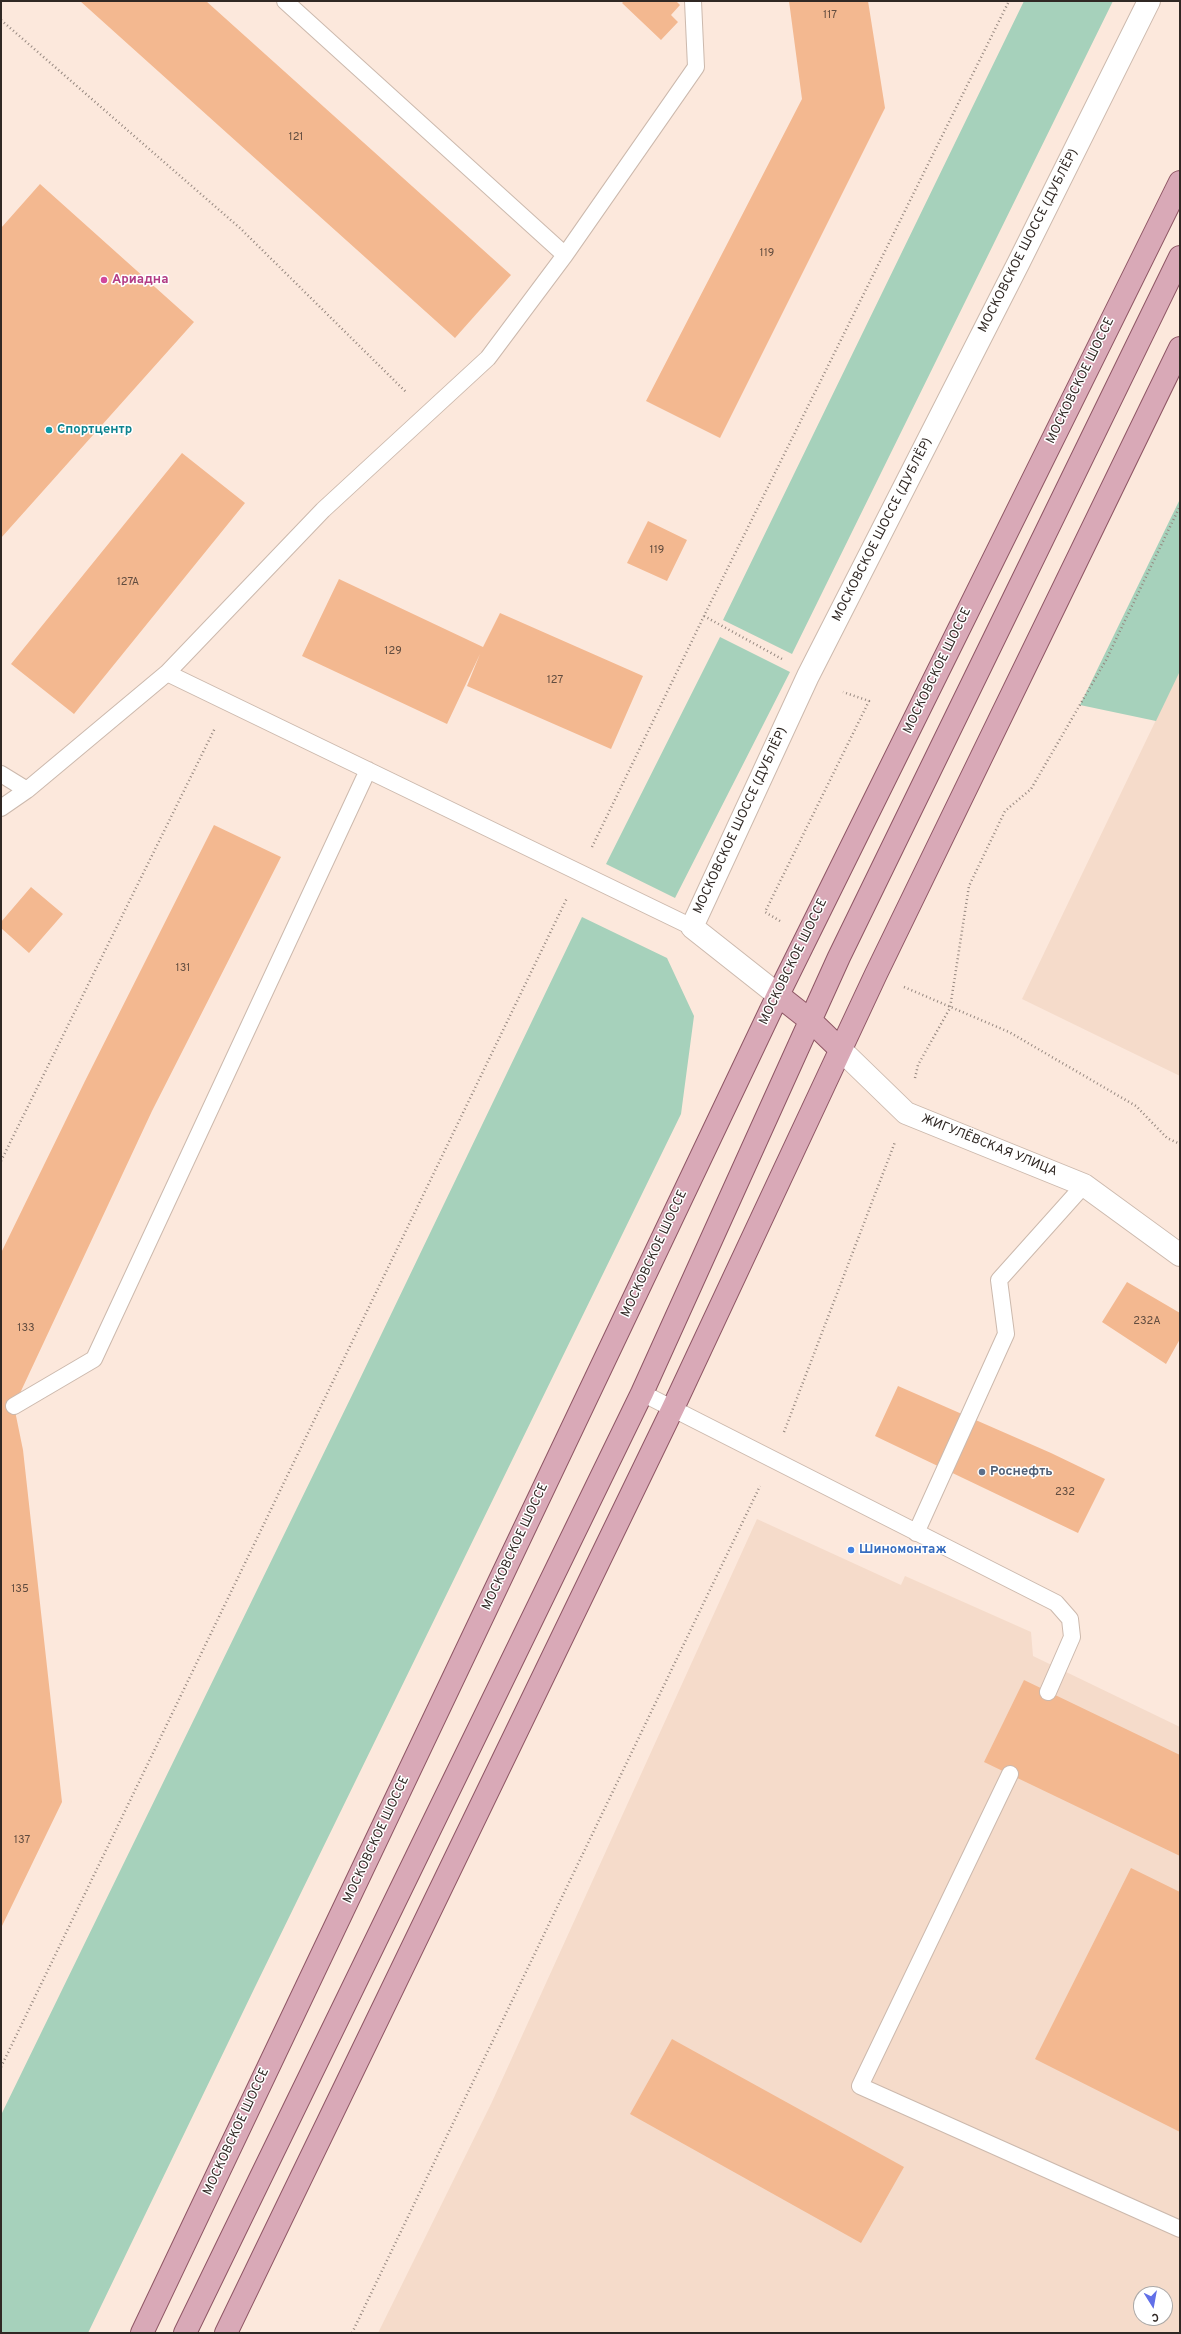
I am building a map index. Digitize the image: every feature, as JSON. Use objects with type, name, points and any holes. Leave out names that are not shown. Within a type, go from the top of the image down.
[{"type":"main road","name":"МОСКОВСКОЕ ШОССЕ","points":[[142,2333],[778,995],[1180,182]]},
{"type":"main road","points":[[185,2333],[642,1393],[839,957],[1180,257]]},
{"type":"main road","points":[[226,2333],[673,1408],[840,1050],[1180,348]]},
{"type":"main road","name":"МОСКОВСКОЕ ШОССЕ (ДУБЛЁР)","points":[[778,995],[811,1021]]},
{"type":"main road","name":"ЖИГУЛЁВСКАЯ УЛИЦА","points":[[811,1021],[840,1050]]},
{"type":"street","name":"МОСКОВСКОЕ ШОССЕ (ДУБЛЁР)","points":[[778,995],[692,927],[808,676],[1019,262],[1148,1]]},
{"type":"street","name":"ЖИГУЛЁВСКАЯ УЛИЦА","points":[[840,1050],[906,1113],[1084,1185],[1180,1255]]},
{"type":"lane","points":[[285,1],[566,255]]},
{"type":"lane","points":[[1,808],[27,790],[167,673],[323,510],[488,358],[566,255],[696,67],[693,1]]},
{"type":"lane","points":[[167,673],[579,874],[692,927]]},
{"type":"lane","points":[[14,1406],[94,1359],[368,770]]},
{"type":"lane","points":[[1,774],[27,790]]},
{"type":"lane","points":[[916,1533],[1006,1334],[999,1280],[1084,1185]]},
{"type":"lane","points":[[642,1393],[1056,1603],[1070,1619],[1072,1637],[1048,1692]]},
{"type":"lane","points":[[1010,1774],[860,2086],[1180,2229]]},
{"type":"path","points":[[1,2067],[704,616],[1009,1]]},
{"type":"path","points":[[1,20],[241,229],[428,414]]},
{"type":"path","points":[[352,2333],[773,1459],[906,1113],[918,1065],[950,1008],[969,886],[1005,811],[1031,790],[1106,660],[1180,506]]},
{"type":"path","points":[[704,616],[785,660]]},
{"type":"path","points":[[765,912],[869,701],[844,692]]},
{"type":"path","points":[[1,1161],[228,702]]},
{"type":"path","points":[[950,1008],[1009,1032],[1136,1106],[1167,1138],[1180,1144]]},
{"type":"shaded area","points":[[1180,670],[1180,1076],[1022,999]]},
{"type":"shaded area","points":[[757,1519],[901,1585],[905,1576],[1031,1632],[1033,1656],[1180,1727],[1180,2333],[378,2333],[491,2104]]},
{"type":"green space","points":[[1024,1],[1113,1],[792,654],[723,620]]},
{"type":"green space","points":[[1180,499],[1180,671],[1156,721],[1080,705]]},
{"type":"green space","points":[[720,637],[790,672],[675,898],[606,864]]},
{"type":"green space","points":[[582,917],[667,958],[694,1016],[681,1114],[88,2333],[1,2333],[1,2115],[356,1387]]},
{"type":"building","points":[[80,1],[206,1],[511,275],[455,338]]},
{"type":"building","points":[[624,1],[676,1],[680,5],[671,15],[678,22],[661,40],[622,3]]},
{"type":"building","points":[[789,1],[868,1],[885,108],[720,438],[646,401],[802,99]]},
{"type":"building","name":"Спортцентр","points":[[40,184],[194,322],[1,538],[1,228]]},
{"type":"building","points":[[182,453],[245,503],[74,714],[11,664]]},
{"type":"building","points":[[648,521],[687,540],[667,581],[627,563]]},
{"type":"building","points":[[339,579],[483,647],[500,613],[643,676],[611,749],[467,686],[480,654],[447,724],[302,656]]},
{"type":"building","points":[[214,825],[281,857],[152,1111],[14,1406],[23,1450],[62,1802],[1,1928],[1,1253],[85,1081]]},
{"type":"building","points":[[31,887],[63,914],[29,953],[1,928],[1,922]]},
{"type":"building","points":[[1127,1282],[1180,1313],[1180,1339],[1166,1364],[1102,1322]]},
{"type":"building","points":[[898,1386],[1051,1453],[1105,1479],[1078,1533],[875,1436]]},
{"type":"building","points":[[1024,1680],[1180,1755],[1180,1856],[984,1762]]},
{"type":"building","points":[[1131,1868],[1180,1892],[1180,2132],[1035,2059]]},
{"type":"building","points":[[672,2039],[904,2167],[861,2243],[630,2114]]},
{"type":"place","name":"Ариадна","points":[[104,280]]},
{"type":"place","name":"Спортцентр","points":[[49,430]]},
{"type":"place","name":"Роснефть","points":[[982,1472]]},
{"type":"place","name":"Шиномонтаж","points":[[851,1550]]}]
